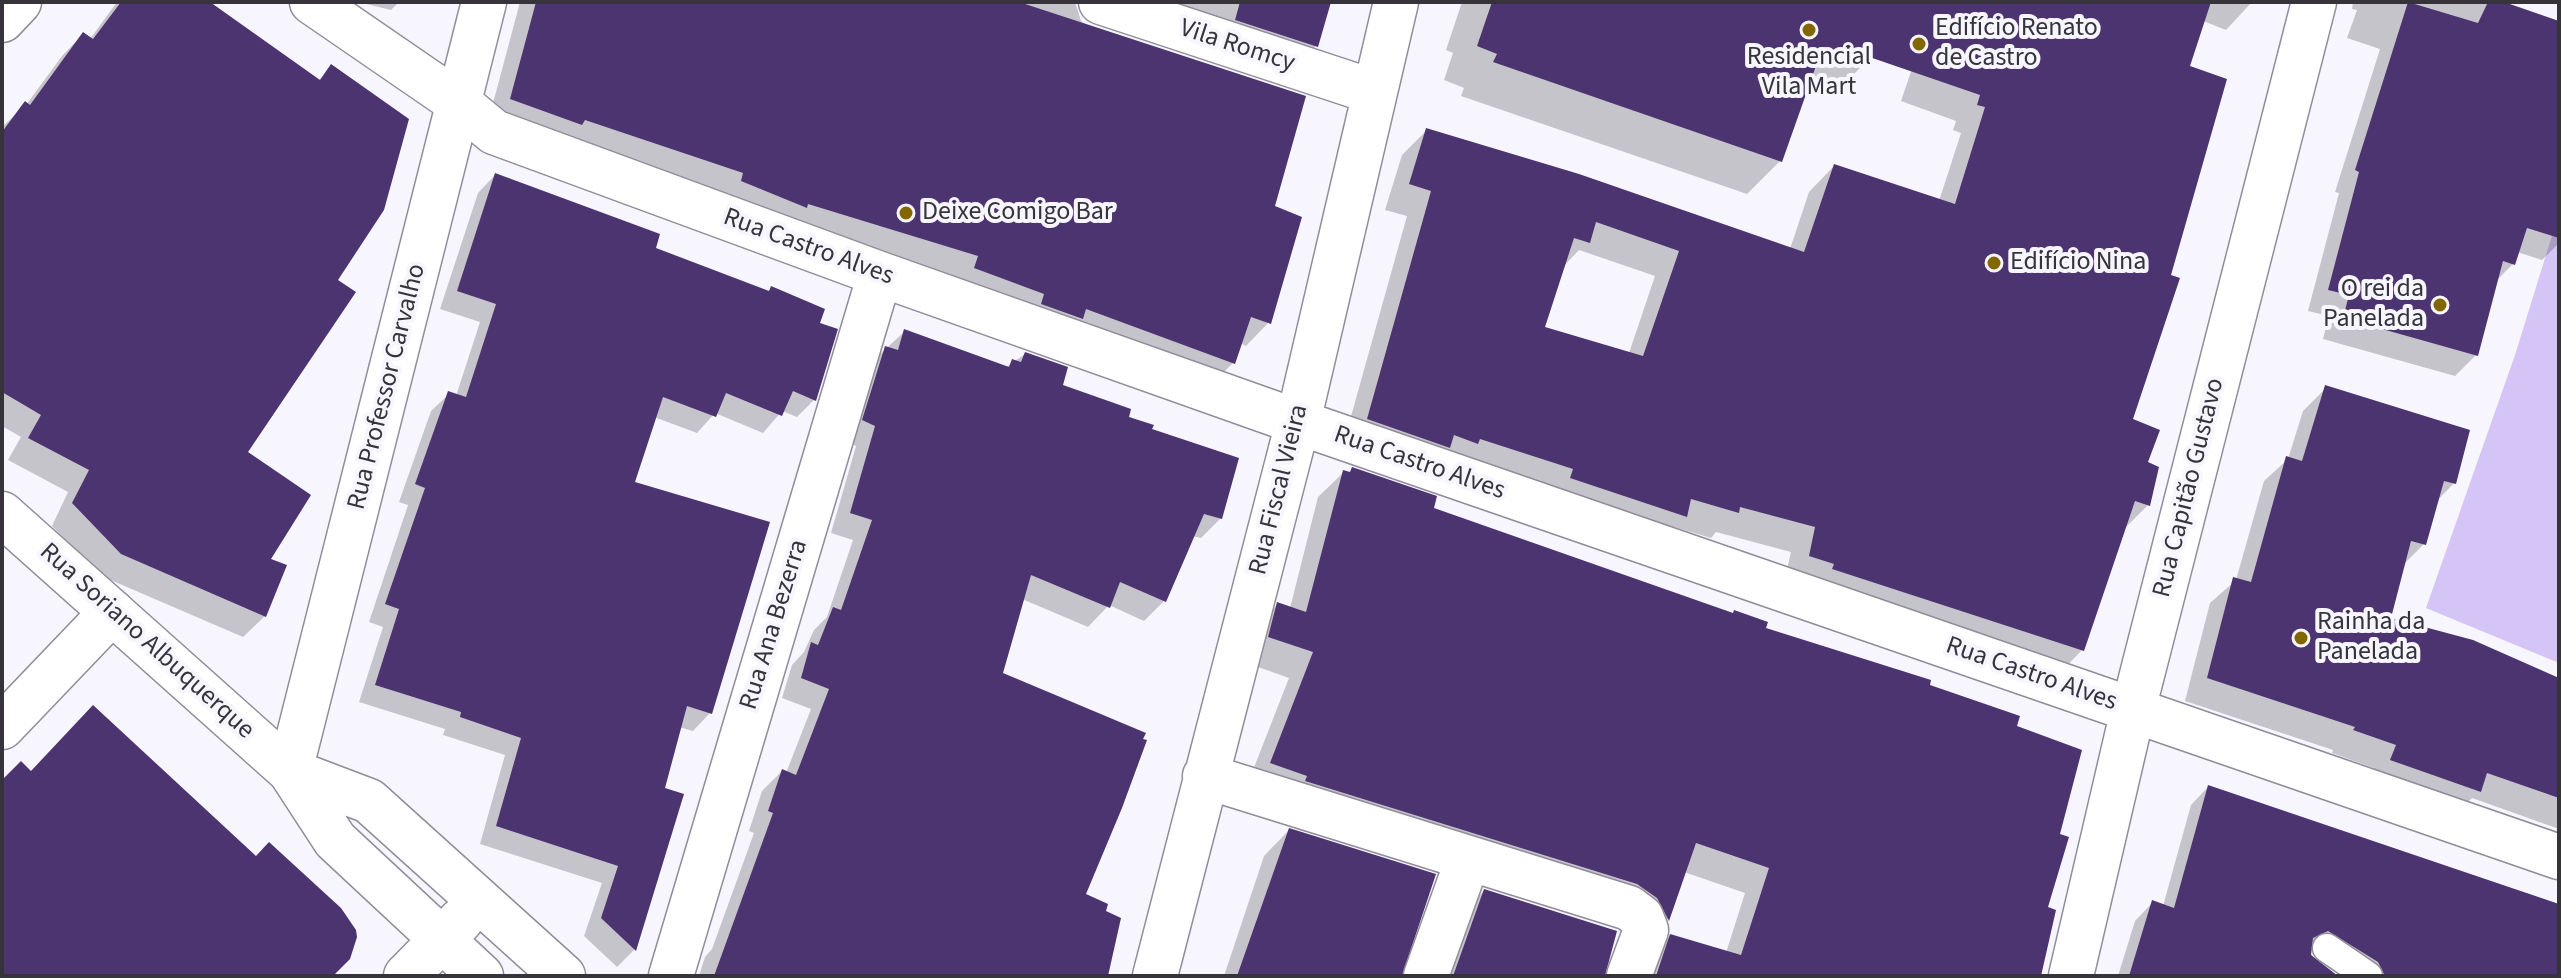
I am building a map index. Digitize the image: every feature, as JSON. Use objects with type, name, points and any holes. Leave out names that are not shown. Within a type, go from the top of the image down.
[{"type":"street","points":[[2,20],[19,2]]},
{"type":"street","name":"Rua Castro Alves","points":[[312,2],[459,103],[494,132],[880,274],[1298,422],[2559,857]]},
{"type":"street","name":"Rua Professor Carvalho","points":[[290,771],[484,2]]},
{"type":"street","name":"Vila Romcy","points":[[1101,2],[1374,92]]},
{"type":"street","name":"Rua Fiscal Vieira","points":[[1155,976],[1298,422],[1396,2]]},
{"type":"street","name":"Rua Capitão Gustavo","points":[[2071,976],[2133,710],[2314,2]]},
{"type":"street","name":"Rua Ana Bezerra","points":[[671,976],[880,274]]},
{"type":"street","name":"Rua Soriano Albuquerque","points":[[2,514],[290,771],[335,840],[481,976]]},
{"type":"street","points":[[2,727],[112,612]]},
{"type":"street","name":"Rua Soriano Albuquerque","points":[[290,771],[369,801],[563,976]]},
{"type":"street","points":[[1205,776],[1629,908],[1641,917],[1646,930],[1629,976]]},
{"type":"street","points":[[1426,976],[1468,859]]},
{"type":"street","points":[[406,976],[479,901]]},
{"type":"lane","points":[[2327,948],[2368,976]]},
{"type":"shaded area","points":[[2559,213],[2559,663],[2426,608],[2515,355]]},
{"type":"building","points":[[121,2],[210,2],[320,80],[331,64],[409,119],[384,210],[338,280],[356,292],[248,452],[311,495],[271,559],[287,565],[266,617],[121,554],[72,503],[89,470],[28,438],[41,415],[2,392],[2,132],[25,101],[30,105],[83,32],[93,39]]},
{"type":"building","points":[[536,2],[1019,2],[1306,96],[1275,206],[1302,217],[1271,324],[1251,317],[1235,364],[1086,309],[1083,319],[1041,304],[1044,294],[974,268],[978,256],[808,204],[807,208],[741,181],[743,173],[585,120],[582,125],[510,99]]},
{"type":"building","points":[[1240,2],[1331,2],[1318,47],[1235,20]]},
{"type":"building","points":[[1492,2],[2211,2],[2190,66],[2227,79],[2171,275],[2180,278],[2133,419],[2160,430],[2148,462],[2159,467],[2150,506],[2135,501],[2084,651],[1832,569],[1834,564],[1809,556],[1815,527],[1740,507],[1739,513],[1691,499],[1687,517],[1570,478],[1573,469],[1480,439],[1478,444],[1454,435],[1450,448],[1367,419],[1431,191],[1409,184],[1426,128],[1579,174],[1804,252],[1834,164],[1955,204],[1985,107],[1977,105],[1980,95],[1849,50],[1847,57],[1822,49],[1782,162],[1493,62],[1497,54],[1477,46]],"holes":[[[1596,222],[1679,251],[1643,356],[1545,327],[1574,238],[1590,243]]]},
{"type":"building","points":[[2408,2],[2478,23],[2488,2],[2504,2],[2559,21],[2559,238],[2527,228],[2515,265],[2503,261],[2478,356],[2343,318],[2349,295],[2328,290],[2359,172],[2355,170]]},
{"type":"building","points":[[495,173],[660,234],[656,248],[769,291],[771,286],[825,309],[820,323],[838,329],[816,401],[793,391],[782,416],[726,393],[716,417],[663,397],[635,482],[770,522],[712,714],[687,706],[665,788],[684,794],[636,951],[601,918],[618,866],[496,826],[521,738],[460,717],[461,712],[375,685],[399,609],[385,604],[425,488],[415,484],[448,391],[466,397],[496,304],[457,291]]},
{"type":"building","points":[[904,329],[1009,367],[1012,359],[1021,362],[1025,352],[1068,367],[1063,385],[1131,409],[1129,417],[1154,425],[1152,429],[1239,458],[1222,519],[1204,514],[1166,602],[1120,582],[1110,608],[1031,575],[1003,673],[1146,733],[1143,739],[1147,740],[1122,808],[1086,894],[1108,904],[1106,911],[1121,918],[1108,976],[714,976],[773,813],[768,811],[782,769],[796,775],[829,689],[801,678],[811,642],[818,645],[833,607],[841,610],[872,520],[850,513],[875,426],[862,420],[885,346],[898,350]]},
{"type":"building","points":[[2325,385],[2470,430],[2456,484],[2444,481],[2426,545],[2411,541],[2391,618],[2473,640],[2559,678],[2559,798],[2487,773],[2481,792],[2390,760],[2396,745],[2353,730],[2355,727],[2207,678],[2233,577],[2251,582],[2286,456],[2302,461]]},
{"type":"building","points":[[1352,467],[1437,496],[1434,508],[1733,613],[1734,610],[1768,622],[1766,628],[1931,680],[1930,685],[2020,716],[2017,726],[2082,750],[2060,834],[2069,837],[2048,907],[2056,910],[2041,976],[1656,976],[1670,934],[1741,955],[1769,868],[1696,843],[1669,921],[1657,898],[1637,884],[1305,781],[1307,776],[1270,763],[1313,652],[1268,637],[1277,602],[1306,612],[1343,470],[1350,472]]},
{"type":"building","points":[[93,705],[256,856],[269,842],[341,908],[356,930],[357,937],[350,959],[333,976],[2,976],[2,780],[21,761],[31,771]]},
{"type":"building","points":[[2208,785],[2559,904],[2559,976],[2385,976],[2378,962],[2328,931],[2313,938],[2311,955],[2338,976],[2129,976],[2152,900],[2174,908]]},
{"type":"building","points":[[1289,828],[1436,874],[1402,976],[1237,976]]},
{"type":"building","points":[[1484,889],[1617,931],[1605,976],[1453,976]]},
{"type":"place","name":"Residencial Vila Mart","points":[[1809,30]]},
{"type":"place","name":"Edifício Renato de Castro","points":[[1919,44]]},
{"type":"place","name":"Deixe Comigo Bar","points":[[906,213]]},
{"type":"place","name":"Edifício Nina","points":[[1994,263]]},
{"type":"place","name":"O rei da Panelada","points":[[2440,305]]},
{"type":"place","name":"Rainha da Panelada","points":[[2301,638]]}]
